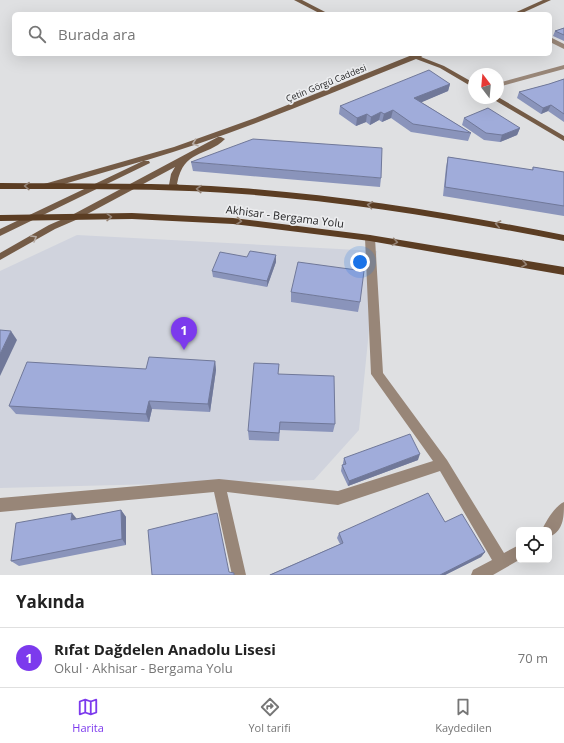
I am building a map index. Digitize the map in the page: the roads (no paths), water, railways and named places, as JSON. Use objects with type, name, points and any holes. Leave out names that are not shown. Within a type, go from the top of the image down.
[{"type":"main road","points":[[297,0],[322,12]]},
{"type":"main road","points":[[520,12],[548,0]]},
{"type":"main road","name":"Çetin Görgü Caddesi","points":[[258,120],[414,56]]},
{"type":"main road","points":[[418,56],[442,66],[468,82]]},
{"type":"main road","points":[[504,103],[564,139]]},
{"type":"main road","points":[[47,186],[177,149],[258,120]]},
{"type":"main road","points":[[0,257],[52,227],[75,217],[185,157],[258,120]]},
{"type":"main road","points":[[0,233],[177,149]]},
{"type":"main road","points":[[181,188],[173,185],[175,174],[185,157]]},
{"type":"main road","name":"Akhisar - Bergama Yolu","points":[[0,186],[132,186],[242,191],[370,204],[480,220],[564,238]]},
{"type":"main road","name":"Akhisar - Bergama Yolu","points":[[0,218],[132,216],[233,221],[370,238],[564,271]]},
{"type":"street","points":[[552,40],[564,47]]},
{"type":"street","points":[[504,83],[564,66]]},
{"type":"street","points":[[370,238],[378,374],[443,464],[502,563]]},
{"type":"street","points":[[0,505],[220,485],[338,498],[443,464]]},
{"type":"street","points":[[220,485],[239,575]]},
{"type":"street","points":[[551,527],[564,509]]},
{"type":"street","points":[[478,575],[516,554]]},
{"type":"place","name":"Rıfat Dağdelen Anadolu Lisesi","points":[[184,350]]}]
